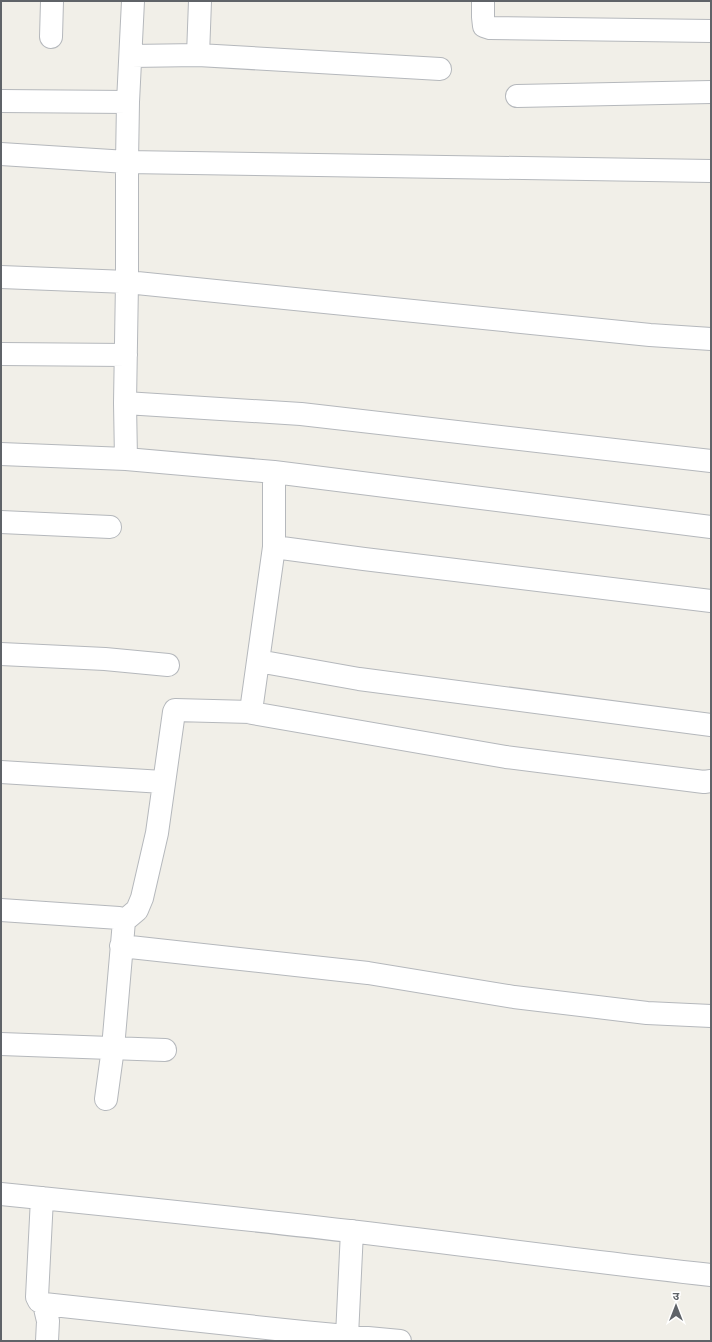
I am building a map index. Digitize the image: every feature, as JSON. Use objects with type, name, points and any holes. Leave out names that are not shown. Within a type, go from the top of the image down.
[{"type":"street","points":[[51,37],[52,1]]},
{"type":"street","points":[[126,459],[127,162],[128,102],[133,1]]},
{"type":"street","points":[[198,55],[200,1]]},
{"type":"street","points":[[483,1],[484,26],[490,28],[711,31]]},
{"type":"street","points":[[131,56],[198,55],[440,69]]},
{"type":"street","points":[[517,96],[711,92]]},
{"type":"street","points":[[1,101],[128,102]]},
{"type":"street","points":[[1,154],[127,162],[711,171]]},
{"type":"street","points":[[1,277],[127,282],[650,335],[711,339]]},
{"type":"street","points":[[1,354],[126,355]]},
{"type":"street","points":[[125,403],[301,414],[711,461]]},
{"type":"street","points":[[1,454],[126,459],[274,472],[711,527]]},
{"type":"street","points":[[251,712],[274,547],[274,472]]},
{"type":"street","points":[[1,522],[110,527]]},
{"type":"street","points":[[274,547],[711,602]]},
{"type":"street","points":[[1,654],[105,659],[168,665]]},
{"type":"street","points":[[258,661],[359,679],[711,725]]},
{"type":"street","points":[[106,1098],[113,1048],[124,921],[136,910],[142,898],[157,833],[172,717],[175,710],[251,712],[506,757],[704,782],[711,781]]},
{"type":"street","points":[[1,772],[163,782]]},
{"type":"street","points":[[1,910],[119,918],[124,921]]},
{"type":"street","points":[[121,946],[368,974],[514,997],[647,1013],[711,1016]]},
{"type":"street","points":[[1,1044],[165,1050]]},
{"type":"street","points":[[1,1194],[352,1231],[711,1276]]},
{"type":"street","points":[[42,1198],[37,1298],[44,1304],[400,1341]]},
{"type":"street","points":[[347,1336],[352,1231]]},
{"type":"street","points":[[44,1304],[48,1320],[47,1341]]}]
